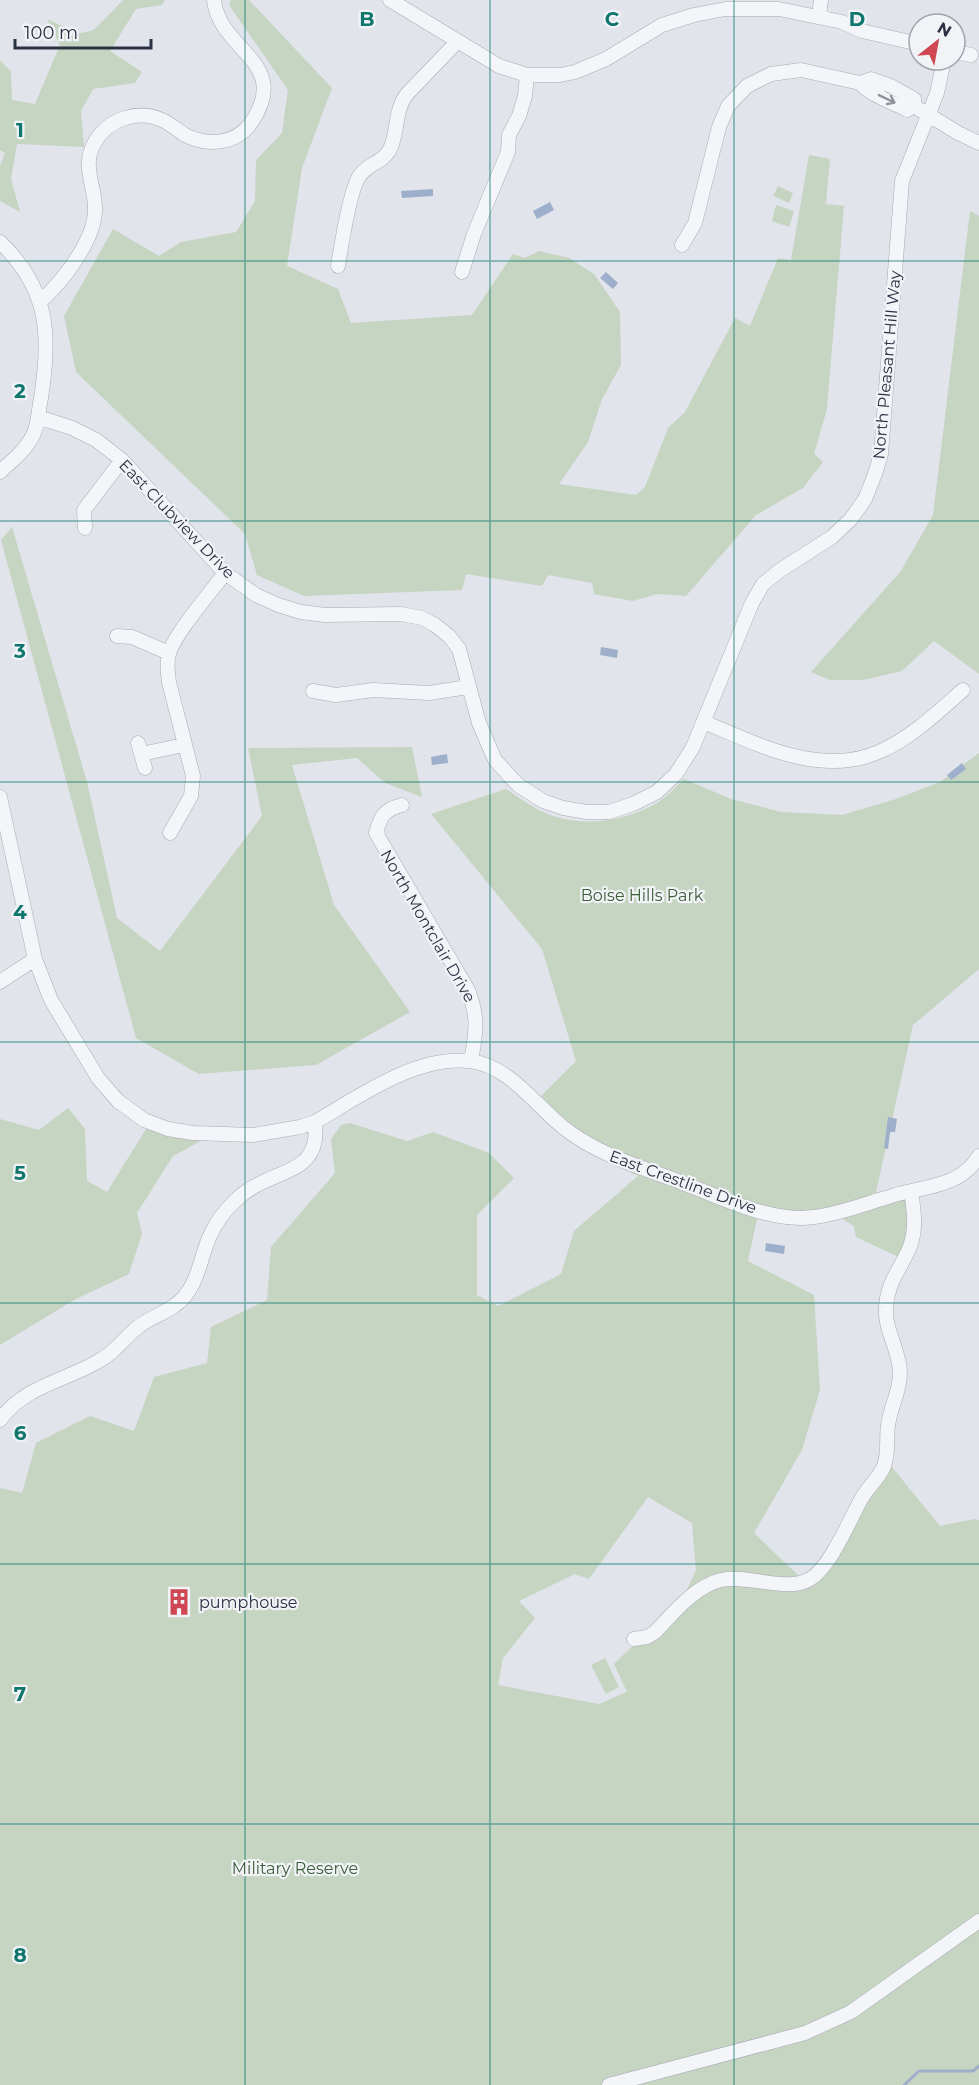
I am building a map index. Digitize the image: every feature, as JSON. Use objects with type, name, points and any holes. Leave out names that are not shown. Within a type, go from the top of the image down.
[{"type":"street","points":[[41,301],[60,281],[86,242],[93,225],[95,210],[88,163],[94,142],[106,128],[124,118],[138,115],[164,120],[198,141],[212,142],[238,137],[255,117],[262,102],[264,88],[260,71],[226,30],[219,19],[214,0]]},
{"type":"street","points":[[390,0],[499,66],[527,75],[560,75],[575,72],[606,59],[662,25],[704,12],[725,9],[779,9],[842,22],[862,31],[907,41]]},
{"type":"street","points":[[819,17],[821,0]]},
{"type":"street","points":[[338,266],[342,239],[358,178],[365,168],[381,160],[391,147],[401,101],[406,94],[458,42]]},
{"type":"street","points":[[967,54],[972,55]]},
{"type":"street","points":[[682,245],[695,223],[719,127],[728,106],[747,86],[771,74],[801,70],[860,83],[871,79],[891,86],[914,99],[914,106],[979,143]]},
{"type":"street","name":"North Pleasant Hill Way","points":[[704,722],[752,603],[764,585],[778,571],[832,537],[851,519],[865,499],[875,474],[881,454],[902,181],[937,93],[941,72]]},
{"type":"street","points":[[462,272],[478,223],[508,152],[509,135],[519,116],[525,96],[527,75]]},
{"type":"street","points":[[0,242],[25,271],[41,301],[47,351],[36,430],[30,441],[0,472]]},
{"type":"street","name":"East Clubview Drive","points":[[38,417],[72,428],[96,440],[122,460],[225,573],[256,595],[301,612],[325,615],[401,614],[422,618],[449,636],[459,649],[484,738],[495,760],[518,785],[543,801],[563,808],[587,812],[609,812],[633,804],[657,792],[676,774],[685,762],[704,722]]},
{"type":"street","points":[[85,528],[84,510],[122,460]]},
{"type":"street","points":[[170,832],[191,796],[193,776],[169,682],[167,668],[169,653],[178,636],[225,573]]},
{"type":"street","points":[[117,636],[132,638],[169,653]]},
{"type":"street","points":[[313,691],[336,695],[373,690],[429,693],[468,687]]},
{"type":"street","points":[[704,722],[772,750],[802,759],[857,758],[880,752],[900,740],[930,720],[963,690]]},
{"type":"street","points":[[141,755],[184,745]]},
{"type":"street","name":"East Crestline Drive","points":[[0,797],[35,959],[51,1000],[98,1078],[118,1101],[144,1120],[168,1129],[236,1135],[272,1133],[300,1127],[315,1122],[405,1072],[430,1064],[454,1060],[485,1065],[516,1084],[564,1128],[593,1147],[637,1168],[751,1209],[792,1218],[814,1217],[946,1183],[961,1176],[974,1165],[979,1156]]},
{"type":"street","name":"North Montclair Drive","points":[[402,805],[388,809],[380,820],[376,833],[468,990],[476,1009],[476,1036],[471,1061]]},
{"type":"street","points":[[0,982],[35,959]]},
{"type":"street","points":[[0,1420],[8,1409],[31,1392],[111,1354],[140,1326],[183,1298],[191,1289],[209,1237],[224,1212],[251,1188],[305,1161],[315,1140],[315,1122]]},
{"type":"street","points":[[634,1639],[654,1633],[694,1594],[720,1580],[754,1579],[795,1585],[807,1582],[824,1568],[864,1495],[884,1467],[887,1456],[887,1428],[899,1389],[900,1370],[898,1356],[888,1327],[886,1309],[888,1289],[909,1250],[913,1235],[915,1218],[910,1191]]},
{"type":"street","points":[[609,2085],[730,2055],[805,2033],[851,2012],[979,1921]]},
{"type":"green space","points":[[123,0],[165,0],[162,5],[136,9],[110,51],[142,72],[135,83],[93,89],[81,111],[84,147],[17,144],[11,179],[20,212],[0,201],[0,166],[5,153],[0,150],[0,60],[11,72],[12,100],[35,104],[60,45],[47,19],[68,29],[73,35],[94,30]]},
{"type":"green space","points":[[231,0],[249,0],[332,88],[302,168],[287,266],[338,289],[351,323],[472,315],[513,254],[525,258],[539,251],[569,258],[594,274],[620,312],[621,365],[602,399],[588,442],[559,484],[636,495],[645,487],[668,428],[685,412],[735,318],[750,326],[778,258],[791,260],[809,155],[830,159],[826,204],[844,206],[827,409],[814,454],[823,462],[803,488],[756,515],[686,596],[657,594],[633,601],[594,594],[592,583],[548,575],[542,586],[466,574],[462,590],[304,596],[257,575],[245,534],[76,372],[64,316],[113,229],[159,256],[181,242],[236,232],[255,201],[256,160],[282,133],[288,90],[229,5]]},
{"type":"green space","points":[[778,186],[793,193],[789,203],[773,196]]},
{"type":"green space","points":[[776,205],[794,211],[789,227],[772,221]]},
{"type":"green space","points":[[970,211],[979,216],[979,674],[934,641],[902,671],[863,680],[830,680],[811,672],[901,571],[933,515]]},
{"type":"green space","points":[[12,527],[87,782],[117,918],[160,951],[262,816],[248,748],[412,747],[422,797],[385,783],[357,758],[292,765],[334,905],[410,1012],[316,1065],[199,1074],[136,1038],[1,540]]},
{"type":"green space","points":[[979,753],[979,969],[913,1025],[876,1192],[919,1203],[907,1261],[856,1237],[854,1226],[838,1216],[791,1225],[757,1219],[748,1261],[814,1295],[820,1390],[802,1450],[754,1533],[801,1578],[819,1566],[883,1456],[940,1526],[979,1520],[979,2085],[0,2085],[0,1488],[22,1493],[36,1443],[90,1416],[134,1431],[154,1377],[207,1363],[211,1327],[267,1300],[271,1247],[335,1173],[331,1139],[341,1125],[350,1123],[407,1141],[433,1132],[489,1153],[514,1178],[477,1215],[477,1295],[498,1306],[561,1274],[574,1231],[638,1176],[591,1154],[532,1105],[576,1061],[542,949],[431,814],[506,789],[550,815],[592,822],[620,818],[647,808],[663,799],[684,779],[731,799],[781,812],[842,815],[896,799],[940,782]],"holes":[[[648,1497],[692,1523],[696,1570],[684,1596],[614,1664],[627,1692],[599,1704],[498,1685],[503,1658],[535,1618],[519,1601],[575,1574],[589,1579]]]},
{"type":"green space","points":[[68,1108],[85,1129],[87,1181],[107,1192],[146,1129],[204,1139],[173,1156],[137,1213],[142,1234],[129,1274],[74,1300],[0,1345],[0,1119],[39,1130]]},
{"type":"green space","points":[[605,1658],[619,1687],[606,1694],[591,1665]]},
{"type":"water","points":[[433,189],[433,196],[402,198],[401,191]]},
{"type":"water","points":[[550,202],[554,210],[537,219],[533,211]]},
{"type":"water","points":[[606,272],[618,283],[613,289],[600,278]]},
{"type":"water","points":[[601,647],[618,650],[617,658],[600,655]]},
{"type":"water","points":[[447,754],[448,763],[432,765],[431,757]]},
{"type":"water","points":[[962,763],[966,769],[951,780],[947,775]]},
{"type":"water","points":[[888,1117],[897,1119],[895,1132],[890,1132],[888,1149],[884,1148]]},
{"type":"water","points":[[766,1243],[785,1246],[784,1254],[765,1251]]},
{"type":"waterway","points":[[904,2085],[919,2071],[973,2071],[979,2066]]},
{"type":"place","name":"pumphouse","points":[[179,1602]]},
{"type":"park label","name":"Boise Hills Park","points":[[642,895]]},
{"type":"park label","name":"Military Reserve","points":[[295,1868]]}]
